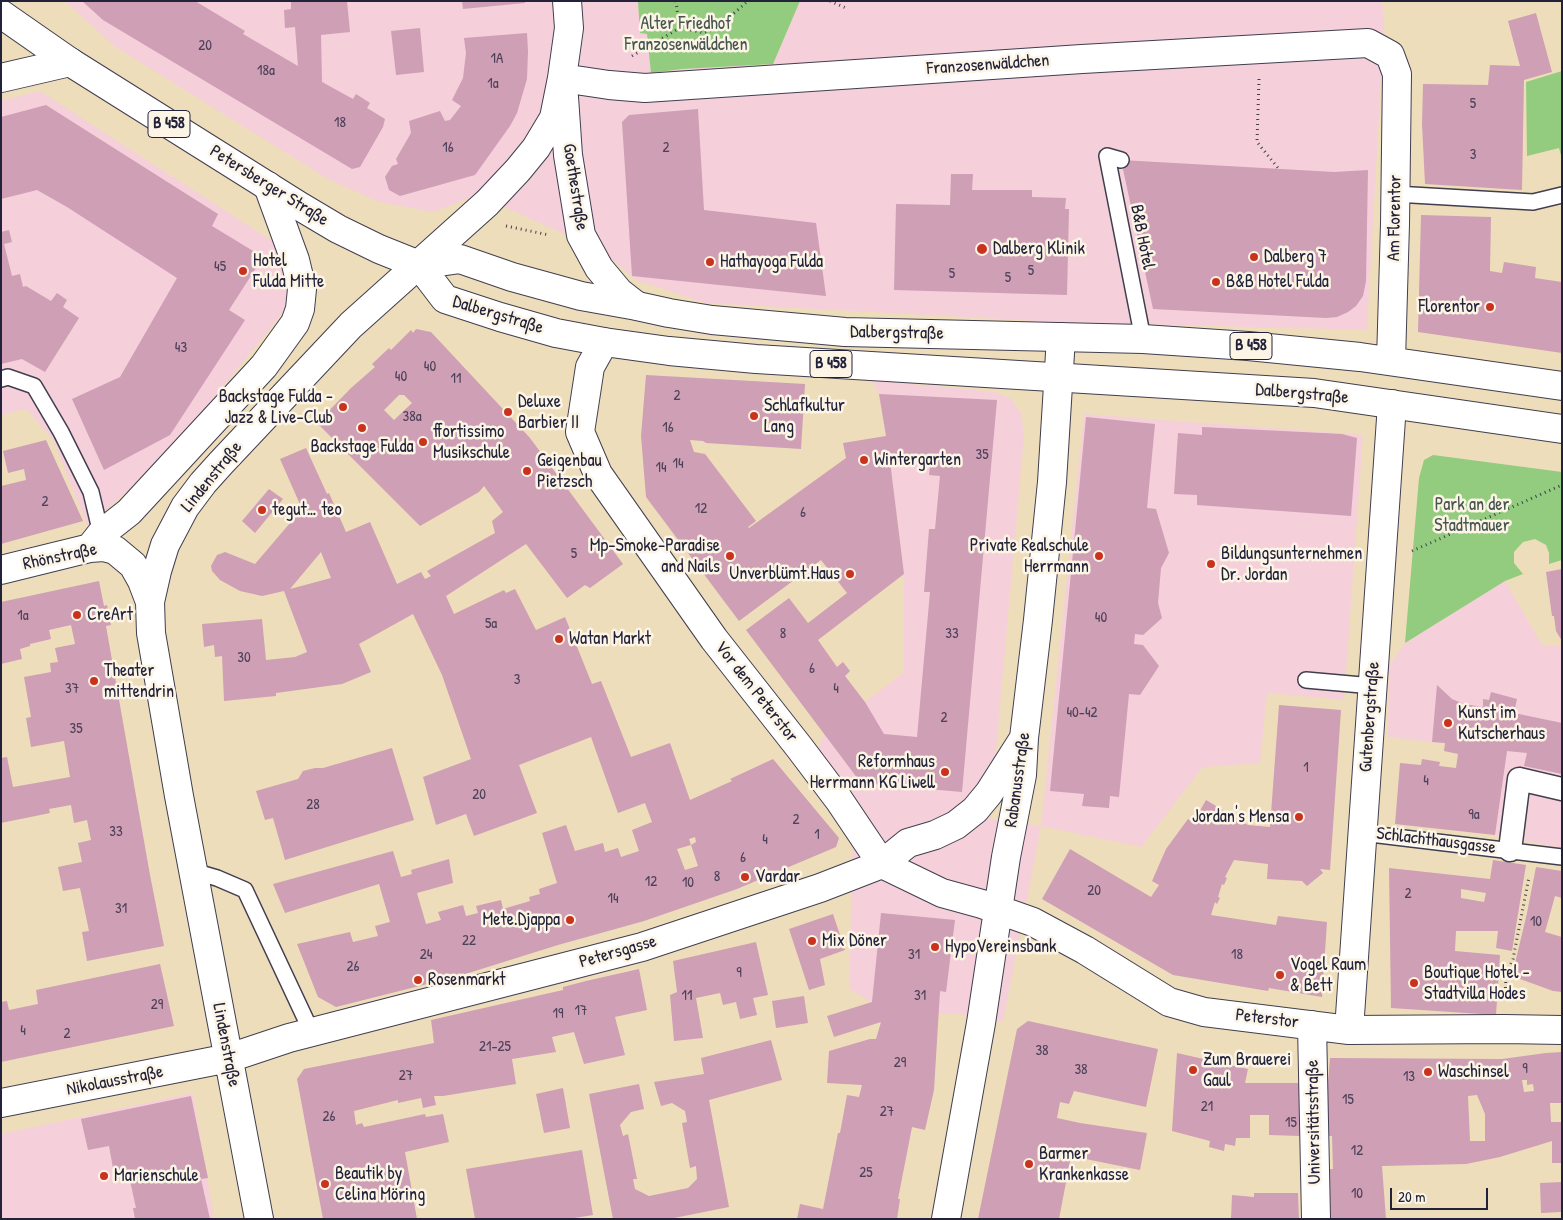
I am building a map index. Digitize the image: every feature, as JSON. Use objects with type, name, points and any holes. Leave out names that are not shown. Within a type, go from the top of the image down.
[{"type":"street","name":"Goethestraße","points":[[419,265],[494,214],[518,170],[536,148],[554,118],[569,28],[567,1]]},
{"type":"street","name":"Petersberger Straße","points":[[1,14],[70,62],[338,229],[379,249],[419,265]]},
{"type":"street","name":"Franzosenwäldchen","points":[[562,78],[645,88],[1073,59],[1368,43],[1390,55],[1397,74]]},
{"type":"street","points":[[1,78],[70,62]]},
{"type":"street","name":"Am Florentor","points":[[1391,362],[1397,74]]},
{"type":"street","name":"Goethestraße","points":[[562,78],[568,155],[569,236],[600,268],[619,292],[637,306]]},
{"type":"street","name":"Lindenstraße","points":[[98,543],[264,366],[295,323],[300,309],[302,289],[295,260],[268,186]]},
{"type":"street","name":"Dalbergstraße","points":[[1562,386],[1391,362],[1248,346],[1143,339],[845,332],[712,320],[669,314],[572,294],[512,277],[460,259],[419,265],[445,299],[556,333],[604,342],[669,351],[756,359],[1314,393],[1562,429]]},
{"type":"street","name":"Lindenstraße","points":[[259,1219],[193,871],[151,633],[150,602],[156,571],[165,545],[185,507],[202,483],[351,325],[419,265]]},
{"type":"street","name":"Rabanusstraße","points":[[946,1219],[981,1023],[997,909],[1022,776],[1024,738],[1048,522],[1061,337]]},
{"type":"street","name":"Vor dem Peterstor","points":[[604,342],[590,367],[580,432],[598,474],[714,639],[839,800],[882,864]]},
{"type":"street","name":"Gutenbergstraße","points":[[1349,1030],[1355,966],[1362,833],[1392,404]]},
{"type":"street","name":"Rhönstraße","points":[[1,570],[98,543],[115,550],[133,565],[150,602]]},
{"type":"street","points":[[997,909],[942,893],[882,864],[908,844],[935,835],[956,825],[975,810],[989,793],[1024,738]]},
{"type":"street","name":"Schlachthausgasse","points":[[1510,850],[1519,779],[1562,789]]},
{"type":"street","name":"Petersgasse","points":[[229,1058],[289,1038],[642,947],[820,888],[882,864]]},
{"type":"street","name":"Peterstor","points":[[997,909],[1034,922],[1085,950],[1169,1002],[1204,1012],[1349,1030],[1562,1030]]},
{"type":"street","name":"Universitätsstraße","points":[[1312,1025],[1316,1219]]},
{"type":"street","name":"Nikolausstraße","points":[[1,1103],[229,1058]]},
{"type":"lane","name":"B&B Hotel","points":[[1121,160],[1107,156],[1143,339]]},
{"type":"lane","points":[[1395,194],[1533,202],[1562,195]]},
{"type":"lane","points":[[1,379],[8,377],[34,386],[61,432],[91,492],[98,543]]},
{"type":"lane","points":[[1306,680],[1373,686]]},
{"type":"lane","name":"Schlachthausgasse","points":[[1362,833],[1562,857]]},
{"type":"lane","points":[[193,871],[217,878],[245,890],[312,1033]]},
{"type":"path","points":[[676,1],[678,17],[683,26],[704,33],[717,28],[748,1]]},
{"type":"path","points":[[830,1],[846,8]]},
{"type":"path","points":[[619,86],[632,54],[683,26]]},
{"type":"path","points":[[1259,106],[1257,142],[1278,168]]},
{"type":"path","points":[[494,214],[569,236]]},
{"type":"path","points":[[1380,567],[1411,551],[1562,485]]},
{"type":"path","points":[[1505,1002],[1506,976],[1513,959],[1522,922],[1533,853]]},
{"type":"shaded area","points":[[65,1],[638,1],[640,33],[647,34],[652,73],[682,69],[773,64],[800,1],[1382,1],[1384,24],[1367,330],[1055,322],[706,303],[636,280],[603,251],[477,195],[434,212],[379,202],[328,179],[114,46]]},
{"type":"shaded area","points":[[40,91],[283,248],[291,284],[284,311],[174,448],[88,527],[53,440],[26,409],[1,415],[1,101]]},
{"type":"shaded area","points":[[871,380],[995,392],[1011,399],[1021,413],[1024,435],[990,819],[1041,826],[1003,1022],[959,1014],[898,1014],[881,1022],[872,1002],[849,989],[854,794],[818,748],[824,734],[904,672],[904,574],[889,453],[879,394]]},
{"type":"shaded area","name":"Bildungsunternehmen Dr. Jordan","points":[[1084,414],[1363,435],[1344,700],[1267,693],[1260,763],[1203,767],[1141,847],[1041,826]]},
{"type":"shaded area","points":[[1505,581],[1542,645],[1562,646],[1562,848],[1495,835],[1506,751],[1388,737],[1389,666],[1405,643]]},
{"type":"shaded area","name":"Marienschule","points":[[193,1093],[214,1219],[1,1219],[1,1134]]},
{"type":"green space","name":"Alter Friedhof Franzosenwäldchen","points":[[638,1],[800,1],[773,64],[682,69],[651,73],[647,34],[640,33]]},
{"type":"green space","points":[[1562,71],[1562,159],[1559,148],[1527,156],[1526,82]]},
{"type":"green space","name":"Park an der Stadtmauer","points":[[1433,455],[1562,472],[1562,560],[1549,564],[1549,553],[1546,545],[1535,539],[1523,542],[1514,552],[1514,563],[1523,574],[1505,581],[1405,643],[1419,478],[1424,460]]},
{"type":"building","points":[[82,1],[195,1],[245,31],[243,34],[298,66],[295,27],[285,28],[284,10],[291,9],[291,1],[347,1],[350,32],[321,35],[322,82],[353,99],[356,94],[370,103],[367,108],[385,119],[383,127],[360,167],[352,169],[103,20]]},
{"type":"building","points":[[462,1],[525,1],[525,3],[463,9]]},
{"type":"building","points":[[1536,13],[1552,72],[1524,80],[1522,190],[1425,184],[1422,124],[1423,84],[1488,85],[1490,65],[1520,66],[1508,21]]},
{"type":"building","points":[[420,28],[424,72],[396,75],[391,31]]},
{"type":"building","points":[[527,33],[527,79],[517,113],[475,175],[400,196],[389,190],[385,177],[392,166],[398,164],[396,159],[411,133],[409,121],[440,111],[445,121],[450,120],[461,106],[452,100],[463,78],[466,53],[464,38]]},
{"type":"building","points":[[46,105],[218,214],[212,226],[263,257],[229,310],[245,320],[170,435],[104,470],[72,399],[120,377],[177,278],[67,207],[37,190],[1,199],[1,117]]},
{"type":"building","points":[[698,109],[704,210],[816,223],[826,296],[632,276],[622,122],[629,115]]},
{"type":"building","name":"Dalberg 7","points":[[1121,160],[1334,172],[1368,170],[1366,281],[1363,296],[1356,306],[1348,312],[1337,317],[1326,318],[1153,309]]},
{"type":"building","name":"Dalberg Klinik","points":[[951,174],[973,174],[972,190],[1032,190],[1032,197],[1066,198],[1065,209],[1069,209],[1067,295],[894,290],[896,204],[950,205]]},
{"type":"building","name":"Florentor","points":[[1421,215],[1491,217],[1490,271],[1502,273],[1504,262],[1536,267],[1535,278],[1562,282],[1562,353],[1418,332]]},
{"type":"building","points":[[9,230],[12,242],[4,244],[12,276],[20,274],[23,287],[26,286],[51,301],[57,293],[67,300],[63,307],[79,318],[45,372],[22,359],[1,364],[1,232]]},
{"type":"building","points":[[416,329],[431,332],[530,438],[623,564],[590,588],[585,585],[567,598],[526,544],[446,596],[454,614],[504,590],[506,593],[515,589],[536,630],[565,617],[592,684],[601,681],[631,757],[670,743],[690,800],[732,781],[730,779],[773,759],[839,838],[836,847],[737,889],[644,921],[558,945],[459,976],[336,1007],[318,997],[297,944],[350,932],[353,942],[378,936],[375,926],[390,922],[379,884],[285,913],[273,884],[393,851],[401,877],[412,874],[411,870],[449,859],[453,883],[417,893],[426,924],[441,920],[438,912],[463,905],[466,916],[478,913],[476,906],[501,900],[503,909],[530,901],[529,897],[540,894],[539,889],[557,883],[542,833],[566,825],[575,851],[603,843],[605,852],[618,848],[621,857],[639,851],[632,830],[652,822],[645,803],[618,813],[591,737],[519,765],[537,813],[474,836],[466,814],[436,825],[423,777],[471,759],[442,675],[413,614],[359,644],[371,672],[342,684],[276,693],[276,696],[224,701],[222,656],[215,657],[214,645],[204,647],[202,624],[262,619],[266,660],[295,657],[307,652],[284,591],[262,596],[240,591],[220,580],[212,571],[211,566],[217,555],[225,552],[255,564],[302,509],[280,459],[306,448],[346,532],[370,522],[397,584],[421,572],[425,579],[431,576],[427,571],[495,533],[492,521],[503,512],[484,486],[479,492],[420,526],[317,423],[351,388],[375,367],[372,364],[389,348],[391,350],[411,330],[413,333]],"holes":[[[399,395],[404,395],[412,403],[394,420],[384,410]],[[321,552],[331,578],[290,589]],[[695,837],[696,842],[691,845],[689,839]],[[691,845],[698,866],[685,870],[677,849]]]},
{"type":"building","points":[[646,375],[805,384],[801,449],[706,443],[690,440],[694,452],[705,454],[756,521],[749,528],[846,458],[843,443],[886,436],[879,394],[997,400],[962,792],[861,783],[746,630],[789,598],[808,623],[847,593],[821,560],[739,621],[646,497],[641,436]],"holes":[[[889,453],[931,457],[929,475],[940,476],[935,529],[929,529],[924,592],[930,592],[917,737],[884,734],[865,702],[845,676],[850,671],[843,662],[837,667],[818,640],[904,574]]]},
{"type":"building","points":[[1086,417],[1155,424],[1147,508],[1156,509],[1169,553],[1161,568],[1158,603],[1162,618],[1143,635],[1135,634],[1134,644],[1143,645],[1159,666],[1140,695],[1129,694],[1119,797],[1110,796],[1109,808],[1082,806],[1084,794],[1050,791]]},
{"type":"building","points":[[1202,427],[1342,434],[1357,438],[1351,516],[1197,505],[1197,495],[1174,494],[1178,433],[1202,435]]},
{"type":"building","points":[[46,440],[83,521],[1,544],[1,486],[26,480],[24,469],[8,473],[3,451]]},
{"type":"building","name":"tegut… teo","points":[[269,489],[283,499],[255,533],[242,521]]},
{"type":"building","points":[[1562,569],[1562,641],[1556,631],[1554,616],[1552,616],[1546,572]]},
{"type":"building","points":[[99,581],[104,606],[107,605],[111,625],[106,626],[164,946],[87,961],[82,932],[89,931],[80,888],[63,891],[58,867],[82,862],[78,843],[91,840],[87,820],[74,823],[71,805],[49,809],[50,813],[1,823],[1,758],[7,757],[13,787],[70,777],[64,741],[31,747],[26,718],[31,717],[24,677],[51,672],[50,663],[58,662],[55,648],[75,644],[71,625],[49,630],[51,639],[30,644],[30,646],[20,649],[22,659],[1,664],[1,602]]},
{"type":"building","points":[[1437,685],[1452,699],[1464,704],[1483,707],[1483,699],[1489,700],[1491,692],[1517,699],[1514,713],[1562,723],[1562,774],[1524,766],[1527,753],[1507,751],[1495,835],[1395,824],[1400,763],[1421,765],[1422,759],[1440,762],[1439,766],[1456,768],[1458,754],[1444,751],[1445,743],[1432,742]]},
{"type":"building","points":[[1279,705],[1341,710],[1330,870],[1320,869],[1323,873],[1307,886],[1302,881],[1267,879],[1268,864],[1234,860],[1225,877],[1227,878],[1224,885],[1222,884],[1218,897],[1220,898],[1217,904],[1215,902],[1211,915],[1276,925],[1278,916],[1327,922],[1322,997],[1269,988],[1268,991],[1173,975],[1042,899],[1070,849],[1151,897],[1159,885],[1152,881],[1166,849],[1188,819],[1193,823],[1206,800],[1248,825],[1270,827]]},
{"type":"building","points":[[392,748],[414,820],[285,860],[273,818],[265,820],[256,791],[298,779],[303,771],[323,768]]},
{"type":"building","points":[[1493,860],[1526,865],[1512,951],[1496,948],[1498,931],[1456,931],[1455,951],[1500,955],[1496,1015],[1391,1008],[1389,868],[1490,879]],"holes":[[[1461,889],[1486,893],[1484,902],[1461,898]]]},
{"type":"building","points":[[1536,867],[1562,871],[1562,898],[1555,896],[1545,932],[1562,937],[1562,992],[1553,991],[1512,976]]},
{"type":"building","points":[[881,913],[955,920],[946,992],[940,991],[934,1090],[925,1130],[912,1127],[898,1199],[900,1199],[897,1219],[797,1219],[800,1204],[823,1209],[847,1095],[859,1097],[862,1085],[827,1083],[829,1051],[876,1039],[881,1022],[834,1037],[827,1016],[872,1002]]},
{"type":"building","points":[[833,914],[845,950],[820,959],[825,985],[809,990],[789,929]]},
{"type":"building","points":[[756,942],[768,995],[753,998],[757,1015],[740,1019],[736,1002],[723,1005],[720,993],[696,998],[703,1038],[674,1041],[670,995],[677,992],[673,961]]},
{"type":"building","points":[[160,964],[174,1026],[1,1062],[1,1002],[7,1001],[9,1010],[38,1004],[36,990]]},
{"type":"building","points":[[639,969],[647,1010],[615,1017],[625,1055],[584,1064],[574,1032],[552,1037],[556,1052],[512,1059],[516,1084],[434,1096],[436,1105],[423,1108],[421,1098],[398,1103],[398,1100],[354,1111],[356,1125],[362,1123],[364,1127],[425,1114],[426,1117],[443,1114],[449,1142],[405,1152],[417,1219],[323,1219],[297,1079],[304,1069],[434,1043],[431,1020],[563,990],[563,987]]},
{"type":"building","points":[[804,996],[808,1023],[776,1028],[772,1001]]},
{"type":"building","points":[[1028,1021],[1158,1049],[1146,1107],[1074,1091],[1069,1104],[1060,1102],[1057,1118],[1147,1133],[1140,1170],[1071,1156],[1059,1219],[978,1219],[1017,1029]]},
{"type":"building","points":[[771,1040],[782,1080],[709,1100],[729,1207],[669,1219],[613,1219],[589,1094],[639,1084],[644,1109],[631,1112],[620,1125],[623,1136],[628,1134],[637,1179],[633,1179],[635,1189],[649,1196],[688,1188],[697,1179],[696,1166],[690,1168],[682,1123],[687,1122],[685,1111],[672,1103],[661,1106],[654,1082],[704,1074],[701,1058]]},
{"type":"building","points":[[1562,1052],[1562,1103],[1550,1103],[1551,1122],[1562,1122],[1562,1163],[1552,1163],[1552,1141],[1500,1157],[1466,1164],[1382,1166],[1386,1219],[1331,1219],[1327,1169],[1333,1169],[1332,1136],[1327,1136],[1327,1094],[1330,1058],[1502,1059]],"holes":[[[1522,1080],[1527,1080],[1527,1085],[1533,1084],[1534,1091],[1524,1092]],[[1477,1095],[1485,1114],[1485,1141],[1470,1141],[1468,1096]]]},
{"type":"building","points":[[1177,1053],[1248,1069],[1245,1083],[1302,1083],[1301,1136],[1269,1135],[1269,1115],[1250,1115],[1250,1138],[1236,1138],[1235,1146],[1225,1144],[1224,1151],[1209,1147],[1210,1141],[1172,1131]]},
{"type":"building","points":[[563,1088],[570,1128],[544,1133],[536,1094]]},
{"type":"building","points":[[191,1096],[208,1178],[201,1179],[210,1219],[135,1219],[133,1208],[136,1208],[129,1176],[115,1179],[109,1146],[88,1150],[81,1119]]},
{"type":"building","points":[[582,1150],[593,1215],[568,1219],[475,1219],[466,1169]]},
{"type":"building","points":[[1562,1182],[1562,1212],[1541,1213],[1540,1183]]},
{"type":"building","points":[[1254,1193],[1298,1193],[1299,1219],[1231,1219],[1232,1195],[1254,1197]]},
{"type":"place","name":"Dalberg Klinik","points":[[982,249]]},
{"type":"place","name":"Dalberg 7","points":[[1254,257]]},
{"type":"place","name":"Hathayoga Fulda","points":[[710,262]]},
{"type":"place","name":"Hotel Fulda Mitte","points":[[243,271]]},
{"type":"place","name":"B&B Hotel Fulda","points":[[1216,282]]},
{"type":"place","name":"Florentor","points":[[1490,307]]},
{"type":"place","name":"Backstage Fulda - Jazz & Live-Club","points":[[343,407]]},
{"type":"place","name":"Deluxe Barbier II","points":[[508,412]]},
{"type":"place","name":"Schlafkultur Lang","points":[[754,416]]},
{"type":"place","name":"Backstage Fulda","points":[[362,428]]},
{"type":"place","name":"ffortissimo Musikschule","points":[[423,442]]},
{"type":"place","name":"Wintergarten","points":[[864,460]]},
{"type":"place","name":"Geigenbau Pietzsch","points":[[527,471]]},
{"type":"place","name":"tegut… teo","points":[[262,510]]},
{"type":"place","name":"Mp-Smoke-Paradise and Nails","points":[[730,556]]},
{"type":"place","name":"Private Realschule Herrmann","points":[[1099,556]]},
{"type":"place","name":"Bildungsunternehmen Dr. Jordan","points":[[1211,564]]},
{"type":"place","name":"Unverblümt.Haus","points":[[850,574]]},
{"type":"place","name":"CreArt","points":[[77,615]]},
{"type":"place","name":"Watan Markt","points":[[559,639]]},
{"type":"place","name":"Theater mittendrin","points":[[94,681]]},
{"type":"place","name":"Kunst im Kutscherhaus","points":[[1448,723]]},
{"type":"place","name":"Reformhaus Herrmann KG Liwell","points":[[945,772]]},
{"type":"place","name":"Jordan's Mensa","points":[[1299,817]]},
{"type":"place","name":"Vardar","points":[[745,877]]},
{"type":"place","name":"Mete.Djappa","points":[[570,920]]},
{"type":"place","name":"Mix Döner","points":[[812,941]]},
{"type":"place","name":"HypoVereinsbank","points":[[935,947]]},
{"type":"place","name":"Vogel Raum & Bett","points":[[1280,975]]},
{"type":"place","name":"Rosenmarkt","points":[[418,980]]},
{"type":"place","name":"Boutique Hotel - Stadtvilla Hodes","points":[[1414,983]]},
{"type":"place","name":"Zum Brauerei Gaul","points":[[1193,1070]]},
{"type":"place","name":"Waschinsel","points":[[1428,1072]]},
{"type":"place","name":"Barmer Krankenkasse","points":[[1029,1164]]},
{"type":"place","name":"Marienschule","points":[[104,1176]]},
{"type":"place","name":"Beautik by Celina Möring","points":[[325,1184]]}]
